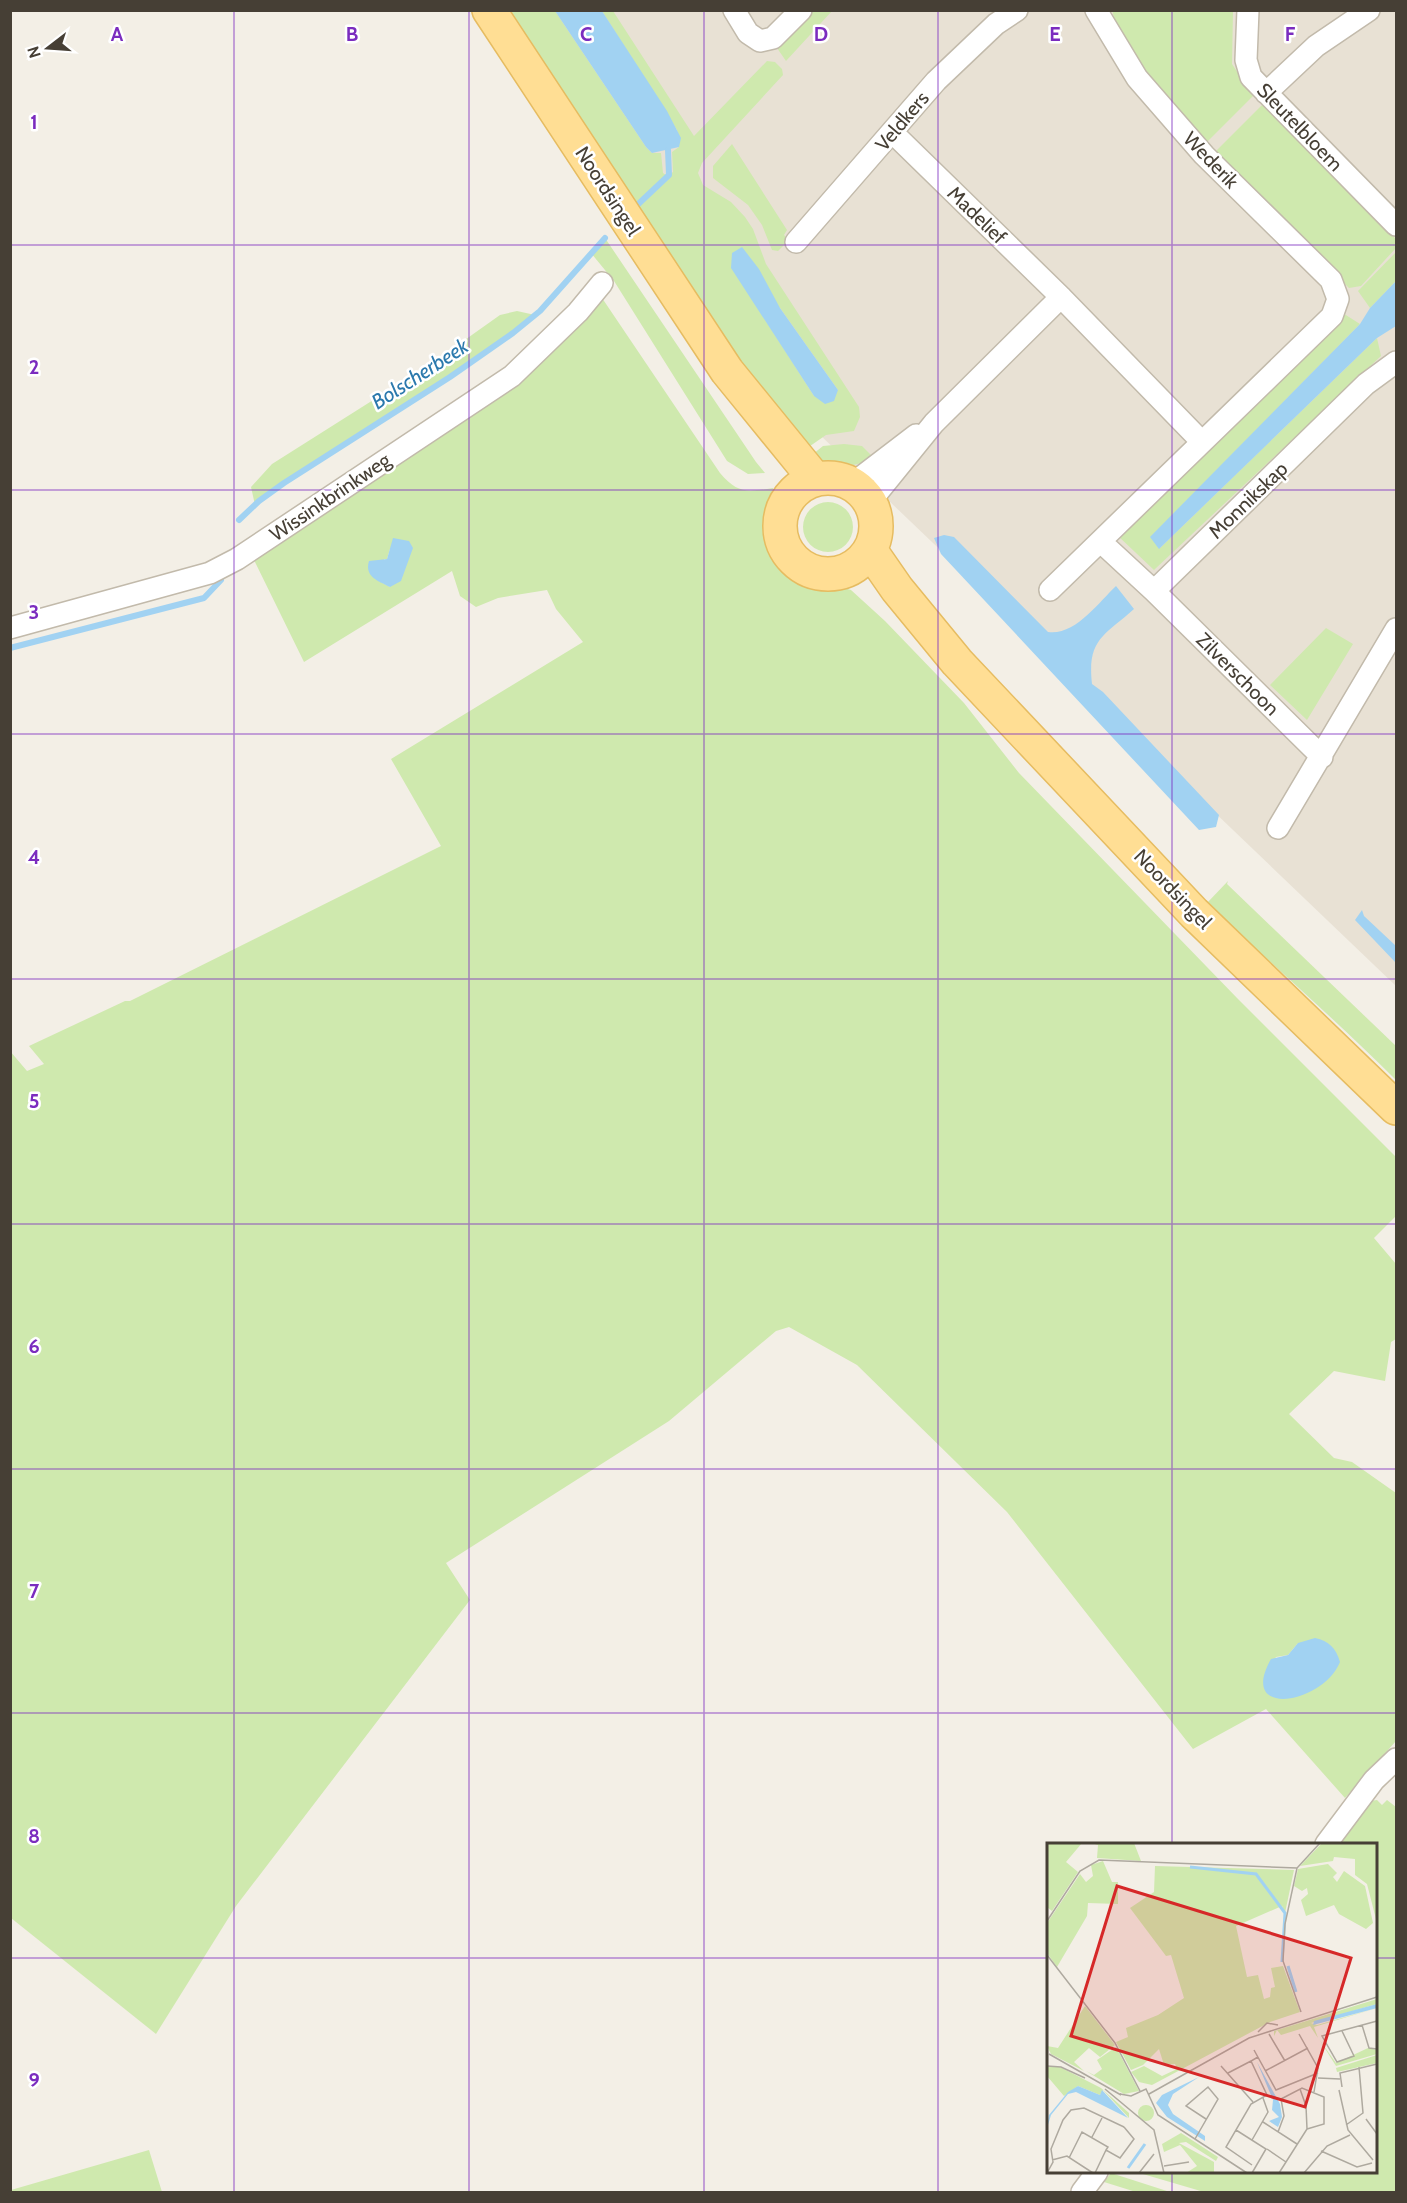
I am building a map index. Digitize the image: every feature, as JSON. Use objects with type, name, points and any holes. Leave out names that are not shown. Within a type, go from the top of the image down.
[{"type":"main road","name":"Noordsingel","points":[[489,10],[802,488]]},
{"type":"main road","points":[[833,478],[861,493],[876,517],[876,535],[859,560],[833,574],[814,573],[796,562],[785,548],[780,531],[781,513],[802,488],[833,478]]},
{"type":"main road","name":"Noordsingel","points":[[859,560],[897,589],[957,662],[1194,913],[1396,1108]]},
{"type":"street","points":[[734,10],[748,33],[760,41],[773,38],[801,10]]},
{"type":"street","name":"Veldkers","points":[[796,242],[936,81],[996,24],[1017,10]]},
{"type":"street","name":"Wederik","points":[[1096,10],[1137,78],[1204,155],[1331,279],[1338,299],[1332,316],[1201,441]]},
{"type":"street","name":"Sleutelbloem","points":[[1248,10],[1246,60],[1251,77],[1396,225]]},
{"type":"street","points":[[1266,93],[1316,46],[1369,10]]},
{"type":"street","name":"Madelief","points":[[892,133],[1061,297],[1201,441]]},
{"type":"street","name":"Wissinkbrinkweg","points":[[10,628],[210,573],[237,559],[512,376],[578,312],[602,283]]},
{"type":"street","points":[[861,493],[1061,297]]},
{"type":"street","name":"Monnikskap","points":[[1154,591],[1366,384],[1396,362]]},
{"type":"street","points":[[1050,590],[1201,441]]},
{"type":"street","points":[[1101,542],[1154,591]]},
{"type":"street","name":"Zilverschoon","points":[[1154,591],[1322,757]]},
{"type":"street","points":[[1278,828],[1396,629]]},
{"type":"street","points":[[1327,1843],[1374,1780],[1396,1759]]},
{"type":"street","points":[[1082,2193],[1096,2173]]},
{"type":"shaded area","points":[[510,11],[1396,11],[1396,986],[725,344]]},
{"type":"green space","points":[[1112,10],[1233,11],[1232,64],[1253,96],[1204,145],[1125,59]]},
{"type":"green space","points":[[499,11],[555,11],[646,147],[652,153],[661,153],[663,173],[667,176],[673,172],[672,152],[679,147],[677,130],[602,11],[613,11],[694,136],[767,61],[775,62],[782,69],[783,75],[702,163],[698,173],[703,185],[731,202],[745,217],[753,229],[766,264],[859,407],[860,417],[854,431],[826,435],[800,453]],"holes":[[[732,268],[780,308],[838,390],[814,396]]]},
{"type":"green space","points":[[810,11],[832,11],[786,61],[777,48]]},
{"type":"green space","points":[[1262,105],[1396,239],[1396,248],[1361,286],[1349,288],[1213,154]]},
{"type":"green space","points":[[732,144],[787,230],[784,235],[789,240],[778,251],[772,250],[762,225],[748,205],[713,178],[713,166]]},
{"type":"green space","points":[[605,238],[765,473],[748,474],[727,461],[614,281],[591,253]]},
{"type":"green space","points":[[1396,252],[1396,281],[1370,308],[1358,291]]},
{"type":"green space","points":[[600,295],[726,480],[744,490],[773,488],[771,529],[782,562],[796,574],[851,590],[885,621],[964,703],[1019,773],[1238,999],[1396,1157],[1396,1216],[1374,1238],[1396,1264],[1396,1339],[1391,1342],[1385,1381],[1334,1371],[1289,1414],[1334,1458],[1352,1462],[1396,1493],[1396,1741],[1345,1798],[1266,1709],[1193,1749],[1007,1512],[857,1365],[789,1327],[776,1331],[669,1421],[446,1563],[470,1600],[236,1906],[156,2034],[11,1918],[10,1051],[27,1071],[44,1064],[29,1046],[125,1001],[130,1001],[441,846],[391,759],[583,642],[556,609],[547,590],[498,598],[476,607],[460,596],[452,571],[304,662],[254,560],[476,411]],"holes":[[[390,549],[390,587],[379,581],[384,559],[387,559]],[[1298,1643],[1267,1691],[1265,1676],[1276,1657],[1288,1655]]]},
{"type":"green space","points":[[1338,310],[1360,324],[1151,537],[1160,548],[1377,338],[1381,356],[1154,570],[1117,535]]},
{"type":"green space","points":[[517,311],[535,315],[450,377],[284,483],[255,505],[251,487],[272,464],[438,359],[500,315]]},
{"type":"green space","points":[[844,444],[862,446],[874,458],[841,467],[824,465],[808,458],[823,446]]},
{"type":"green space","points":[[823,502],[833,502],[846,509],[853,522],[853,532],[846,545],[833,552],[823,552],[814,548],[807,541],[803,532],[803,522],[807,513],[814,506]]},
{"type":"green space","points":[[1326,628],[1353,644],[1307,720],[1270,685]]},
{"type":"green space","points":[[1228,881],[1227,884],[1396,1046],[1396,1080],[1207,903]]},
{"type":"green space","points":[[1377,1800],[1382,1805],[1387,1800],[1396,1807],[1396,2192],[1204,2192],[1139,2173],[1377,2173],[1377,1843],[1338,1843],[1370,1801]]},
{"type":"green space","points":[[149,2150],[162,2192],[11,2192],[11,2190]]},
{"type":"green space","points":[[1111,2173],[1170,2192],[1136,2192],[1104,2182]]},
{"type":"water","points":[[555,11],[602,11],[667,111],[681,138],[679,147],[652,153],[646,147]]},
{"type":"water","points":[[742,247],[759,269],[780,308],[838,390],[834,401],[825,404],[814,396],[731,268],[732,253]]},
{"type":"water","points":[[1396,281],[1396,326],[1377,338],[1159,549],[1150,537],[1360,324],[1370,308]]},
{"type":"water","points":[[944,535],[954,537],[1048,632],[1068,629],[1077,623],[1116,586],[1134,609],[1106,633],[1095,648],[1091,669],[1092,684],[1103,692],[1219,815],[1216,827],[1199,830],[941,554],[934,538]]},
{"type":"water","points":[[393,538],[409,541],[413,548],[401,581],[390,587],[374,578],[368,566],[369,561],[387,559]]},
{"type":"water","points":[[1362,910],[1364,916],[1396,946],[1396,963],[1355,920]]},
{"type":"water","points":[[1315,1638],[1328,1643],[1338,1657],[1340,1662],[1331,1676],[1317,1688],[1286,1699],[1273,1697],[1265,1691],[1264,1678],[1271,1659],[1288,1655],[1298,1643]]},
{"type":"waterway","name":"Bolscherbeek","points":[[633,209],[669,175],[668,150]]},
{"type":"waterway","name":"Bolscherbeek","points":[[239,520],[259,501],[284,483],[450,377],[513,333],[540,311],[605,238]]},
{"type":"waterway","name":"Bolscherbeek","points":[[10,648],[204,598],[221,580]]}]
